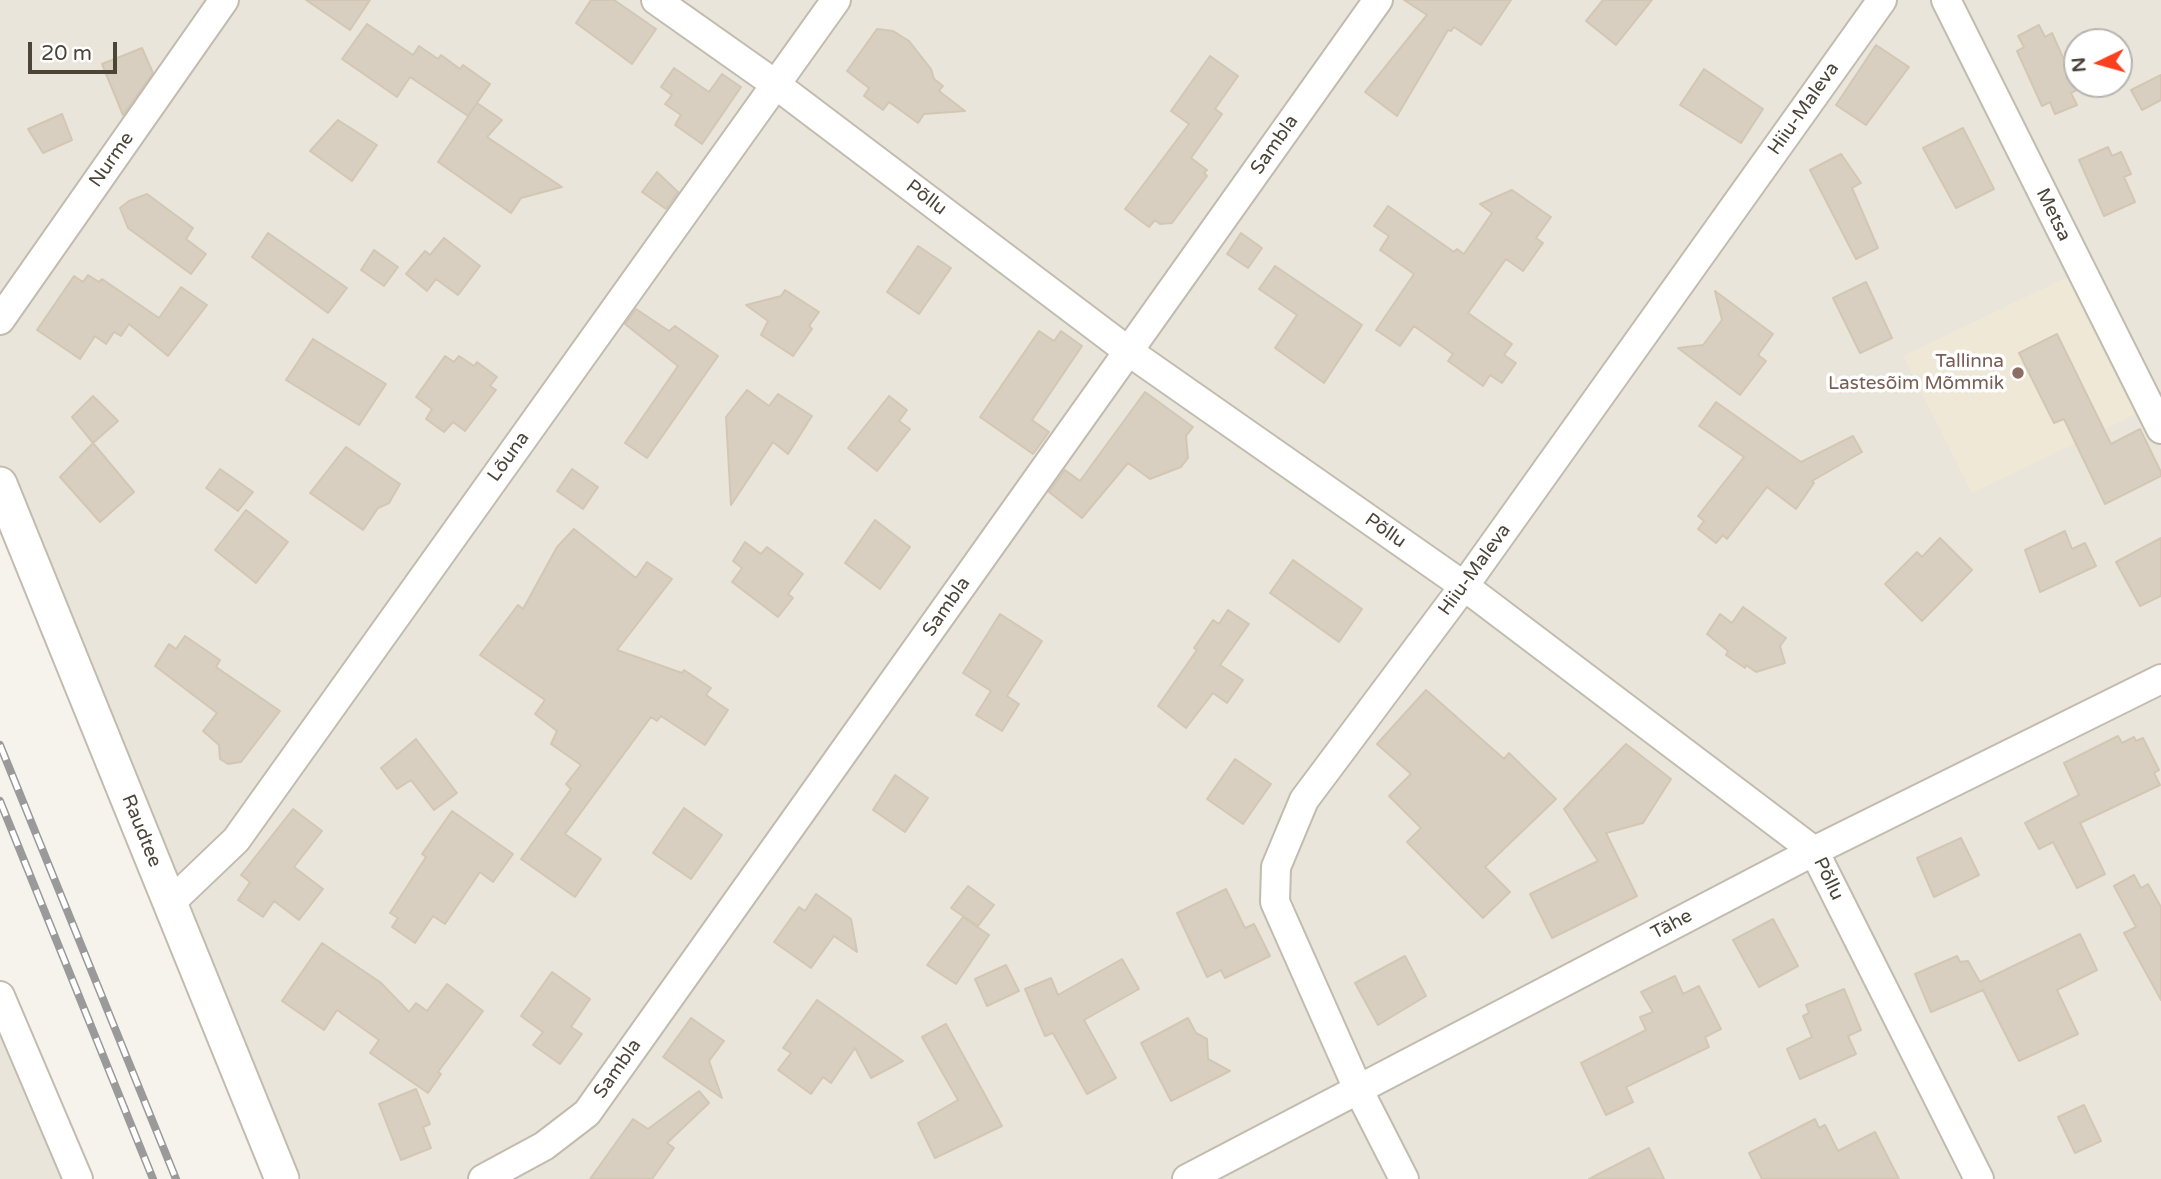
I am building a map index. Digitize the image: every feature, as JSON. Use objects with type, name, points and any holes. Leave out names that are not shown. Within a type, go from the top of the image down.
[{"type":"street","name":"Nurme","points":[[0,320],[224,0]]},
{"type":"street","name":"Põllu","points":[[656,0],[775,84],[1128,351],[1464,586],[1814,851],[1979,1179]]},
{"type":"street","name":"Lõuna","points":[[170,902],[236,840],[836,0]]},
{"type":"street","name":"Sambla","points":[[483,1179],[544,1146],[587,1113],[1378,0]]},
{"type":"street","name":"Hiiu-Maleva","points":[[1404,1179],[1358,1089],[1275,902],[1276,867],[1304,800],[1464,586],[1882,0]]},
{"type":"street","name":"Metsa","points":[[1946,0],[2161,429]]},
{"type":"street","name":"Raudtee","points":[[0,484],[282,1179]]},
{"type":"street","name":"Tähe","points":[[1187,1179],[1814,851],[2161,679]]},
{"type":"street","points":[[0,996],[78,1179]]},
{"type":"shaded area","points":[[0,0],[2161,0],[2161,1179],[302,1179],[170,903],[0,484]]},
{"type":"shaded area","name":"Tallinna Lastesõim Mõmmik","points":[[2074,274],[2144,410],[1972,493],[1903,356]]},
{"type":"shaded area","points":[[0,996],[78,1179],[0,1179]]},
{"type":"building","points":[[306,0],[370,0],[350,30]]},
{"type":"building","points":[[591,0],[614,0],[656,29],[632,64],[576,23]]},
{"type":"building","points":[[1404,0],[1511,0],[1481,45],[1454,27],[1451,31],[1448,30],[1397,116],[1365,92],[1427,15]]},
{"type":"building","points":[[1603,0],[1652,0],[1616,45],[1586,21]]},
{"type":"building","points":[[367,24],[413,55],[419,46],[438,59],[441,55],[460,69],[463,65],[490,84],[468,116],[410,77],[397,97],[342,59]]},
{"type":"building","points":[[2039,25],[2045,37],[2052,33],[2063,58],[2063,98],[2074,98],[2077,105],[2055,114],[2050,102],[2042,106],[2017,51],[2024,47],[2018,36]]},
{"type":"building","points":[[877,29],[893,31],[909,41],[931,69],[934,79],[943,86],[939,91],[965,111],[924,114],[918,123],[889,102],[883,110],[864,96],[869,88],[847,71]]},
{"type":"building","points":[[1876,45],[1909,67],[1866,125],[1836,105]]},
{"type":"building","points":[[142,48],[153,73],[123,115],[102,64]]},
{"type":"building","points":[[1210,56],[1238,76],[1215,109],[1222,114],[1191,158],[1207,170],[1204,173],[1207,176],[1172,223],[1160,224],[1155,220],[1149,227],[1125,209],[1189,124],[1171,111]]},
{"type":"building","points":[[674,68],[709,92],[722,74],[741,87],[702,144],[675,125],[681,115],[665,104],[672,95],[661,87]]},
{"type":"building","points":[[1704,69],[1763,109],[1741,143],[1680,105]]},
{"type":"building","points":[[2161,75],[2161,100],[2142,110],[2133,89]]},
{"type":"building","points":[[477,103],[502,120],[487,137],[562,187],[521,198],[511,213],[438,162]]},
{"type":"building","points":[[62,114],[72,140],[43,153],[28,129]]},
{"type":"building","points":[[338,120],[377,145],[352,181],[310,151]]},
{"type":"building","points":[[1963,128],[1994,189],[1956,208],[1923,148]]},
{"type":"building","points":[[2108,147],[2112,156],[2121,152],[2131,174],[2124,177],[2135,202],[2104,216],[2079,160]]},
{"type":"building","points":[[1841,154],[1861,183],[1852,188],[1878,248],[1856,259],[1810,170]]},
{"type":"building","points":[[657,172],[678,192],[666,209],[642,192]]},
{"type":"building","points":[[1512,190],[1551,217],[1536,238],[1543,243],[1523,271],[1506,259],[1468,313],[1512,344],[1504,355],[1516,363],[1502,383],[1490,375],[1483,386],[1448,361],[1453,354],[1414,326],[1400,346],[1376,330],[1414,274],[1380,250],[1389,236],[1374,226],[1388,206],[1454,252],[1457,249],[1464,254],[1492,213],[1480,204]]},
{"type":"building","points":[[147,194],[193,228],[186,239],[206,254],[191,274],[128,228],[120,208]]},
{"type":"building","points":[[268,233],[347,288],[328,313],[252,257]]},
{"type":"building","points":[[1241,233],[1262,248],[1248,268],[1227,254]]},
{"type":"building","points":[[444,238],[480,266],[458,295],[436,279],[427,291],[406,274],[425,251],[430,255]]},
{"type":"building","points":[[918,246],[951,268],[919,314],[887,292]]},
{"type":"building","points":[[374,250],[398,267],[384,286],[361,270]]},
{"type":"building","points":[[1275,266],[1362,325],[1324,383],[1275,348],[1297,315],[1259,289]]},
{"type":"building","points":[[88,275],[99,282],[102,279],[159,318],[181,287],[207,305],[168,356],[129,324],[121,336],[114,332],[106,344],[95,336],[80,359],[37,330],[74,276],[83,282]]},
{"type":"building","points":[[1866,282],[1892,338],[1860,353],[1833,298]]},
{"type":"building","points":[[785,290],[819,312],[809,326],[812,329],[793,356],[761,335],[768,321],[746,305],[781,296]]},
{"type":"building","points":[[1715,291],[1773,334],[1758,355],[1766,361],[1740,395],[1678,348],[1703,345],[1722,320]]},
{"type":"building","points":[[636,309],[669,331],[675,326],[718,356],[647,458],[625,443],[678,366],[625,324]]},
{"type":"building","points":[[1039,331],[1054,341],[1061,331],[1082,346],[1032,420],[1049,432],[1033,454],[980,417]]},
{"type":"building","points":[[2057,334],[2111,444],[2140,429],[2161,472],[2161,476],[2105,504],[2064,419],[2054,423],[2019,353]]},
{"type":"building","points":[[313,339],[386,384],[359,425],[286,380]]},
{"type":"building","points":[[445,356],[454,362],[459,356],[474,366],[477,362],[497,377],[490,386],[496,390],[465,431],[453,422],[444,432],[426,419],[432,409],[416,397]]},
{"type":"building","points":[[747,390],[769,406],[778,394],[812,416],[788,454],[773,442],[731,505],[726,417]]},
{"type":"building","points":[[1145,392],[1193,427],[1186,436],[1188,458],[1181,467],[1150,479],[1128,463],[1082,518],[1049,492],[1065,470],[1080,481]]},
{"type":"building","points":[[93,396],[118,421],[93,443],[72,417]]},
{"type":"building","points":[[889,396],[907,410],[899,421],[910,429],[877,471],[848,448]]},
{"type":"building","points":[[1716,402],[1801,462],[1853,436],[1862,452],[1812,481],[1814,483],[1796,509],[1767,487],[1727,539],[1723,535],[1716,543],[1698,529],[1704,521],[1698,516],[1744,457],[1699,426]]},
{"type":"building","points":[[93,443],[134,492],[100,522],[60,477]]},
{"type":"building","points":[[346,447],[400,484],[389,503],[378,508],[363,530],[310,493]]},
{"type":"building","points":[[220,469],[253,492],[238,511],[206,488]]},
{"type":"building","points":[[572,469],[598,487],[583,509],[557,491]]},
{"type":"building","points":[[246,510],[288,542],[256,583],[215,550]]},
{"type":"building","points":[[875,520],[910,547],[880,589],[845,563]]},
{"type":"building","points":[[574,529],[636,578],[647,562],[672,579],[617,650],[682,673],[684,670],[711,688],[706,695],[728,710],[705,745],[661,716],[657,721],[651,717],[565,834],[601,859],[575,897],[521,859],[571,789],[566,784],[581,765],[551,744],[557,731],[535,714],[545,700],[480,655],[518,605],[523,609],[557,547]]},
{"type":"building","points":[[2065,531],[2072,549],[2085,543],[2096,566],[2040,592],[2025,550]]},
{"type":"building","points":[[1940,538],[1972,570],[1922,621],[1885,584],[1917,552],[1922,557]]},
{"type":"building","points":[[2161,538],[2161,596],[2140,606],[2116,562]]},
{"type":"building","points":[[745,542],[761,554],[767,547],[803,574],[788,594],[793,598],[778,617],[732,582],[742,568],[733,561]]},
{"type":"building","points":[[1293,560],[1362,609],[1339,642],[1270,593]]},
{"type":"building","points":[[1743,607],[1786,638],[1780,646],[1785,663],[1756,672],[1746,665],[1745,668],[1726,655],[1728,651],[1707,634],[1720,614],[1732,623]]},
{"type":"building","points":[[1228,610],[1249,624],[1220,665],[1243,680],[1227,703],[1213,693],[1186,728],[1158,706],[1197,650],[1194,648],[1213,620],[1219,624]]},
{"type":"building","points":[[1000,614],[1042,641],[1007,696],[1019,704],[1002,731],[976,715],[991,691],[963,673]]},
{"type":"building","points":[[185,636],[220,660],[216,667],[280,711],[241,762],[228,764],[220,759],[219,745],[203,731],[217,713],[155,666],[169,644],[176,649]]},
{"type":"building","points":[[1426,690],[1504,759],[1509,753],[1556,799],[1485,867],[1510,892],[1483,918],[1407,842],[1421,828],[1389,796],[1411,774],[1377,744]]},
{"type":"building","points":[[2118,736],[2122,743],[2134,737],[2136,741],[2143,738],[2159,770],[2154,773],[2160,785],[2080,823],[2105,874],[2077,888],[2053,842],[2039,849],[2025,823],[2079,795],[2064,763]]},
{"type":"building","points":[[416,739],[457,793],[434,810],[411,780],[397,789],[381,768]]},
{"type":"building","points":[[1626,744],[1671,779],[1643,823],[1606,833],[1637,896],[1552,938],[1530,894],[1598,861],[1564,809]]},
{"type":"building","points":[[1235,759],[1271,784],[1243,824],[1207,799]]},
{"type":"building","points":[[895,775],[928,798],[905,832],[873,810]]},
{"type":"building","points":[[684,808],[722,835],[691,879],[653,853]]},
{"type":"building","points":[[293,809],[322,831],[294,867],[323,889],[299,920],[274,901],[263,917],[238,900],[250,882],[241,875]]},
{"type":"building","points":[[452,811],[513,854],[493,882],[480,872],[445,924],[433,916],[415,943],[392,927],[398,918],[390,913],[426,857],[422,854]]},
{"type":"building","points":[[1961,838],[1979,875],[1934,897],[1917,858]]},
{"type":"building","points":[[2134,875],[2141,888],[2148,884],[2161,907],[2161,1000],[2124,933],[2136,927],[2114,886]]},
{"type":"building","points":[[968,886],[994,905],[978,926],[951,908]]},
{"type":"building","points":[[1226,889],[1245,928],[1254,924],[1270,956],[1225,978],[1221,970],[1207,977],[1177,913]]},
{"type":"building","points":[[816,894],[851,919],[857,952],[834,936],[811,968],[774,942],[799,907],[805,911]]},
{"type":"building","points":[[963,917],[989,935],[956,984],[927,965]]},
{"type":"building","points":[[1773,919],[1798,966],[1759,987],[1733,940]]},
{"type":"building","points":[[2080,934],[2097,970],[2057,990],[2078,1034],[2019,1061],[1983,990],[1931,1012],[1915,974],[1957,956],[1960,962],[1968,961],[1980,982]]},
{"type":"building","points":[[322,943],[380,982],[409,1012],[416,1003],[427,1011],[447,984],[483,1011],[438,1072],[441,1074],[428,1093],[370,1053],[379,1040],[337,1010],[324,1030],[282,1001]]},
{"type":"building","points":[[1405,956],[1426,996],[1378,1025],[1355,983]]},
{"type":"building","points":[[1122,959],[1139,989],[1084,1020],[1116,1078],[1087,1094],[1053,1033],[1045,1036],[1025,989],[1051,978],[1058,995]]},
{"type":"building","points":[[1006,965],[1019,991],[987,1006],[975,979]]},
{"type":"building","points":[[552,972],[590,999],[571,1027],[582,1034],[560,1064],[533,1045],[543,1032],[521,1016]]},
{"type":"building","points":[[1675,976],[1683,994],[1699,986],[1721,1029],[1705,1037],[1709,1047],[1626,1087],[1633,1102],[1606,1115],[1581,1063],[1646,1030],[1640,1017],[1653,1012],[1641,992]]},
{"type":"building","points":[[1844,989],[1861,1030],[1848,1036],[1856,1054],[1800,1079],[1787,1049],[1812,1037],[1803,1016],[1809,1013],[1806,1005]]},
{"type":"building","points":[[817,1000],[903,1061],[871,1078],[855,1048],[831,1083],[823,1077],[811,1094],[778,1070],[791,1053],[783,1048]]},
{"type":"building","points":[[691,1018],[724,1041],[709,1061],[722,1098],[663,1057]]},
{"type":"building","points":[[1188,1018],[1196,1033],[1207,1039],[1208,1059],[1230,1071],[1171,1101],[1141,1043]]},
{"type":"building","points":[[946,1024],[1002,1126],[935,1158],[918,1123],[958,1100],[922,1037]]},
{"type":"building","points":[[416,1089],[430,1124],[423,1127],[431,1148],[401,1160],[379,1104]]},
{"type":"building","points":[[699,1091],[709,1103],[667,1143],[674,1148],[652,1179],[590,1179],[633,1119],[648,1129]]},
{"type":"building","points":[[2084,1105],[2101,1141],[2075,1153],[2058,1117]]},
{"type":"building","points":[[1815,1119],[1819,1128],[1825,1125],[1838,1151],[1875,1132],[1899,1179],[1762,1179],[1749,1153]]},
{"type":"building","points":[[1649,1148],[1664,1179],[1589,1179]]},
{"type":"railway","points":[[0,745],[176,1179]]},
{"type":"railway","points":[[0,801],[153,1179]]},
{"type":"place","name":"Tallinna Lastesõim Mõmmik","points":[[2018,373]]}]
